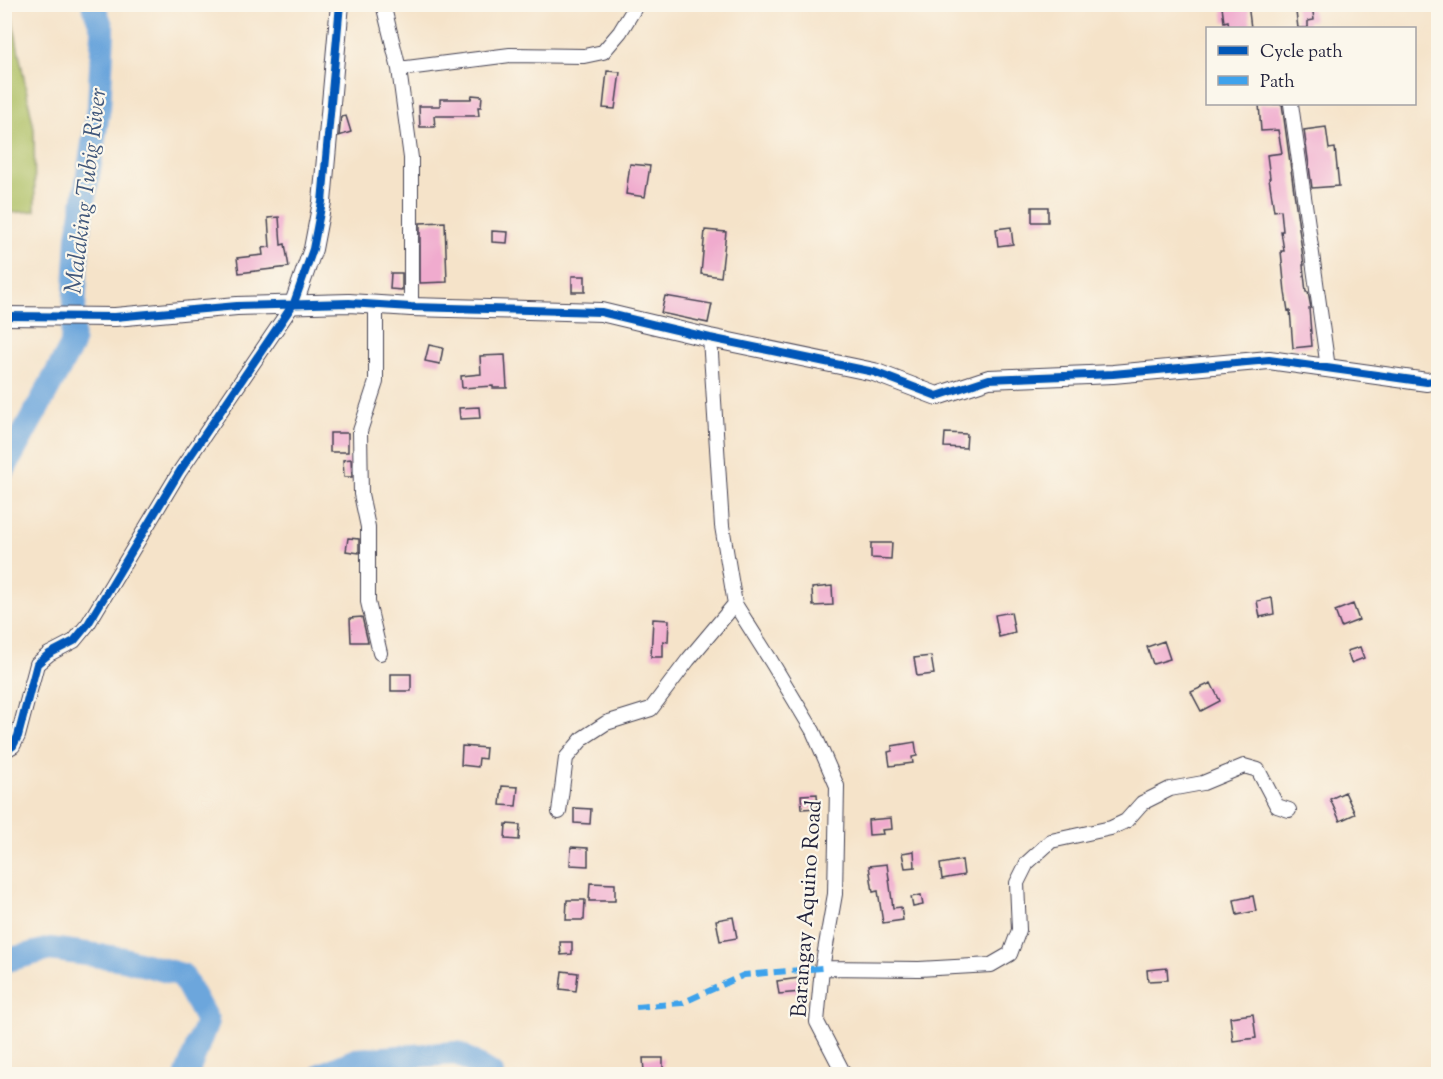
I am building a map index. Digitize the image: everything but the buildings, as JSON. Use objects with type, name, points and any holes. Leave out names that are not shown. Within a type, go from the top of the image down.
[{"type":"street","points":[[4,751],[13,746],[18,736],[37,664],[49,654],[74,641],[88,624],[180,471],[294,303],[313,249],[322,202],[340,4]]},
{"type":"street","points":[[383,4],[399,69],[411,158],[411,307]]},
{"type":"street","points":[[399,69],[510,56],[584,56],[603,52],[620,32],[637,4]]},
{"type":"street","points":[[1291,105],[1328,368]]},
{"type":"street","points":[[11,316],[115,317],[294,303],[601,312],[710,338],[874,372],[937,396],[989,379],[1113,374],[1269,360],[1427,382],[1438,381]]},
{"type":"street","points":[[376,305],[376,382],[360,431],[361,494],[368,527],[368,602],[380,652]]},
{"type":"street","name":"Barangay Aquino Road","points":[[710,338],[722,526],[735,604],[813,731],[837,786],[835,894],[822,968],[817,1022],[844,1074]]},
{"type":"street","points":[[559,812],[566,758],[583,738],[606,723],[651,709],[735,604]]},
{"type":"street","points":[[822,968],[919,969],[992,965],[1010,954],[1019,930],[1017,883],[1027,863],[1051,841],[1111,828],[1126,821],[1142,803],[1170,789],[1203,783],[1244,766],[1258,770],[1277,806],[1289,810]]},
{"type":"green space","points":[[4,17],[12,17],[34,129],[35,211],[5,213]]},
{"type":"waterway","name":"Malaking Tubig River","points":[[4,469],[72,345],[78,237],[99,107],[103,31],[93,4]]},
{"type":"waterway","points":[[4,961],[50,949],[124,959],[182,975],[207,1021],[187,1074]]},
{"type":"waterway","points":[[323,1074],[356,1060],[457,1053],[492,1074]]},
{"type":"marked path","points":[[636,1007],[682,1003],[744,975],[822,968]]},
{"type":"cycle path","points":[[4,751],[13,746],[18,736],[37,664],[49,654],[74,641],[88,624],[180,471],[294,303],[313,249],[322,202],[340,4]]},
{"type":"cycle path","points":[[4,316],[115,317],[237,306],[349,303],[601,312],[710,338],[874,372],[937,396],[989,379],[1113,374],[1269,360],[1427,382],[1438,380]]}]
